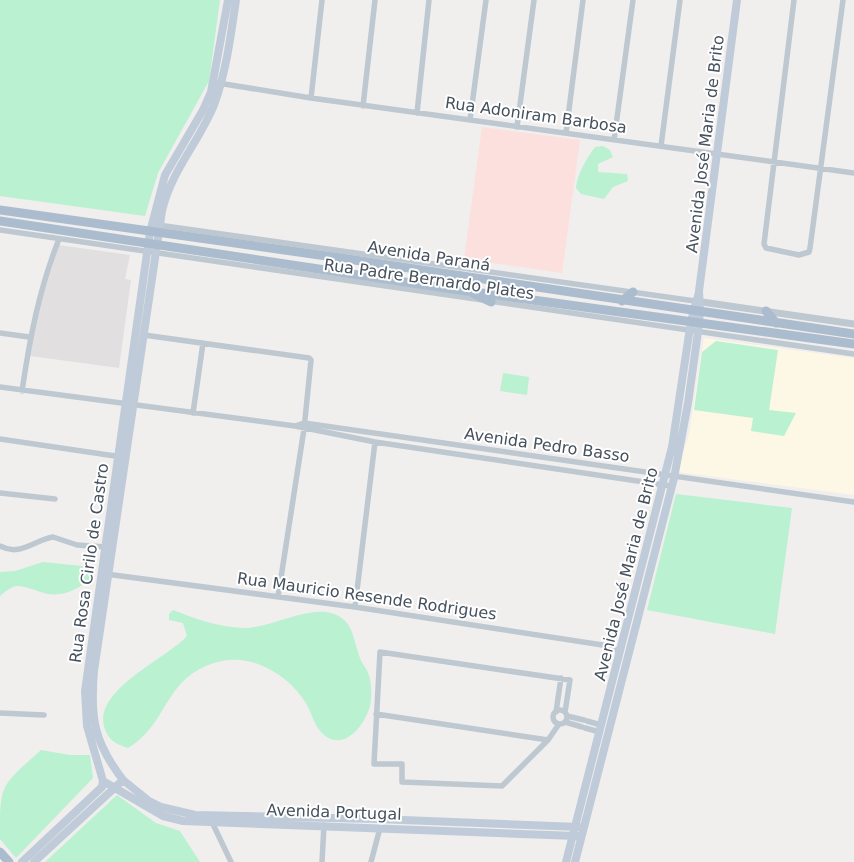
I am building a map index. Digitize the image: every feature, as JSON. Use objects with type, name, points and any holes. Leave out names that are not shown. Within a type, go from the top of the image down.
[{"type":"main road","points":[[217,83],[228,0]]},
{"type":"main road","points":[[130,405],[144,335],[154,229],[165,175],[217,83],[236,0]]},
{"type":"main road","name":"Avenida José Maria de Brito","points":[[575,862],[672,482],[688,403],[694,331],[737,0]]},
{"type":"main road","name":"Avenida Paraná","points":[[0,210],[154,229],[226,242],[622,300],[696,316],[854,344]]},
{"type":"main road","name":"Avenida Paraná","points":[[0,221],[152,248],[445,288],[776,323],[854,334]]},
{"type":"main road","points":[[226,242],[235,235]]},
{"type":"main road","points":[[22,862],[99,792],[103,781],[91,726],[91,671],[152,248]]},
{"type":"main road","points":[[428,285],[431,272]]},
{"type":"main road","points":[[445,288],[444,279],[446,274]]},
{"type":"main road","points":[[462,290],[491,302]]},
{"type":"main road","points":[[622,300],[633,292]]},
{"type":"main road","points":[[766,311],[776,323]]},
{"type":"main road","name":"Avenida José Maria de Brito","points":[[566,862],[672,447],[679,400],[694,331]]},
{"type":"main road","points":[[679,400],[683,404],[688,403]]},
{"type":"main road","name":"Rua Rosa Cirilo de Castro","points":[[106,574],[106,547],[120,473]]},
{"type":"main road","name":"Avenida Portugal","points":[[91,726],[106,758],[123,780],[149,801],[161,807],[195,815],[574,831]]},
{"type":"main road","points":[[34,862],[123,780]]},
{"type":"main road","name":"Avenida Portugal","points":[[103,781],[164,816],[184,821],[380,828],[574,831]]},
{"type":"main road","points":[[574,831],[584,829]]},
{"type":"main road","points":[[574,831],[582,838]]},
{"type":"main road","points":[[0,852],[9,862]]},
{"type":"street","points":[[311,98],[322,0]]},
{"type":"street","points":[[363,106],[375,0]]},
{"type":"street","points":[[417,113],[429,0]]},
{"type":"street","points":[[470,120],[486,0]]},
{"type":"street","points":[[517,127],[534,0]]},
{"type":"street","points":[[566,133],[583,0]]},
{"type":"street","points":[[614,140],[633,0]]},
{"type":"street","points":[[661,146],[680,0]]},
{"type":"street","points":[[794,0],[764,244],[766,248],[799,255],[808,252],[810,248],[843,0]]},
{"type":"street","name":"Rua Adoniram Barbosa","points":[[217,83],[363,106],[854,173]]},
{"type":"street","points":[[154,229],[235,235],[854,324]]},
{"type":"street","name":"Rua Padre Bernardo Plates","points":[[0,230],[58,239],[152,248],[491,302],[854,354]]},
{"type":"street","points":[[22,391],[30,337],[47,270],[58,239]]},
{"type":"street","points":[[0,333],[30,337]]},
{"type":"street","points":[[144,335],[311,360],[304,426],[278,596]]},
{"type":"street","points":[[193,413],[203,343]]},
{"type":"street","name":"Avenida Pedro Basso","points":[[0,387],[304,426],[672,482],[854,502]]},
{"type":"street","name":"Avenida Pedro Basso","points":[[304,426],[375,442],[664,480]]},
{"type":"street","points":[[0,439],[122,457]]},
{"type":"street","points":[[355,607],[375,442]]},
{"type":"street","points":[[0,493],[56,499]]},
{"type":"street","points":[[0,546],[9,549],[22,549],[53,537],[77,545],[106,547]]},
{"type":"street","name":"Rua Mauricio Resende Rodrigues","points":[[106,574],[355,607],[609,646],[620,652]]},
{"type":"street","points":[[380,652],[570,680],[564,718],[548,740],[502,786],[402,782],[402,764],[374,764],[376,714],[380,652]]},
{"type":"street","points":[[561,678],[554,720],[564,718]]},
{"type":"street","points":[[556,712],[564,718],[600,728]]},
{"type":"street","points":[[0,713],[44,715]]},
{"type":"street","points":[[376,714],[548,740]]},
{"type":"street","points":[[212,822],[231,862]]},
{"type":"street","points":[[322,862],[324,825]]},
{"type":"street","points":[[371,862],[380,828]]},
{"type":"shaded area","points":[[482,127],[580,140],[562,273],[464,259]]},
{"type":"shaded area","points":[[59,245],[130,255],[125,279],[131,280],[119,368],[30,356],[38,311]]},
{"type":"shaded area","points":[[704,338],[854,358],[854,495],[677,472],[689,434]]},
{"type":"green space","points":[[0,0],[220,0],[209,81],[158,173],[145,216],[0,196]]},
{"type":"green space","points":[[603,146],[610,150],[613,157],[598,164],[598,172],[627,174],[628,181],[613,187],[604,199],[581,194],[576,188],[580,172],[589,156],[595,147]]},
{"type":"green space","points":[[716,341],[778,350],[769,410],[796,413],[784,436],[751,431],[753,418],[694,410],[702,352]]},
{"type":"green space","points":[[503,373],[529,377],[527,395],[500,391]]},
{"type":"green space","points":[[676,494],[792,508],[775,634],[647,610]]},
{"type":"green space","points":[[43,562],[92,567],[96,570],[88,581],[62,594],[48,594],[17,586],[0,596],[0,572],[15,571]]},
{"type":"green space","points":[[173,610],[216,624],[243,628],[255,627],[309,613],[322,612],[334,614],[344,620],[351,630],[361,661],[369,674],[371,700],[365,718],[354,733],[346,738],[338,740],[329,738],[321,732],[300,695],[282,677],[259,664],[247,661],[222,661],[203,667],[188,676],[178,687],[153,725],[128,748],[115,743],[109,738],[104,726],[104,712],[110,700],[134,676],[187,636],[183,623],[169,620],[169,614]]},
{"type":"green space","points":[[41,750],[70,755],[90,755],[93,778],[16,858],[0,839],[2,796],[10,780]]},
{"type":"green space","points":[[117,795],[156,823],[180,831],[200,862],[45,862]]}]
